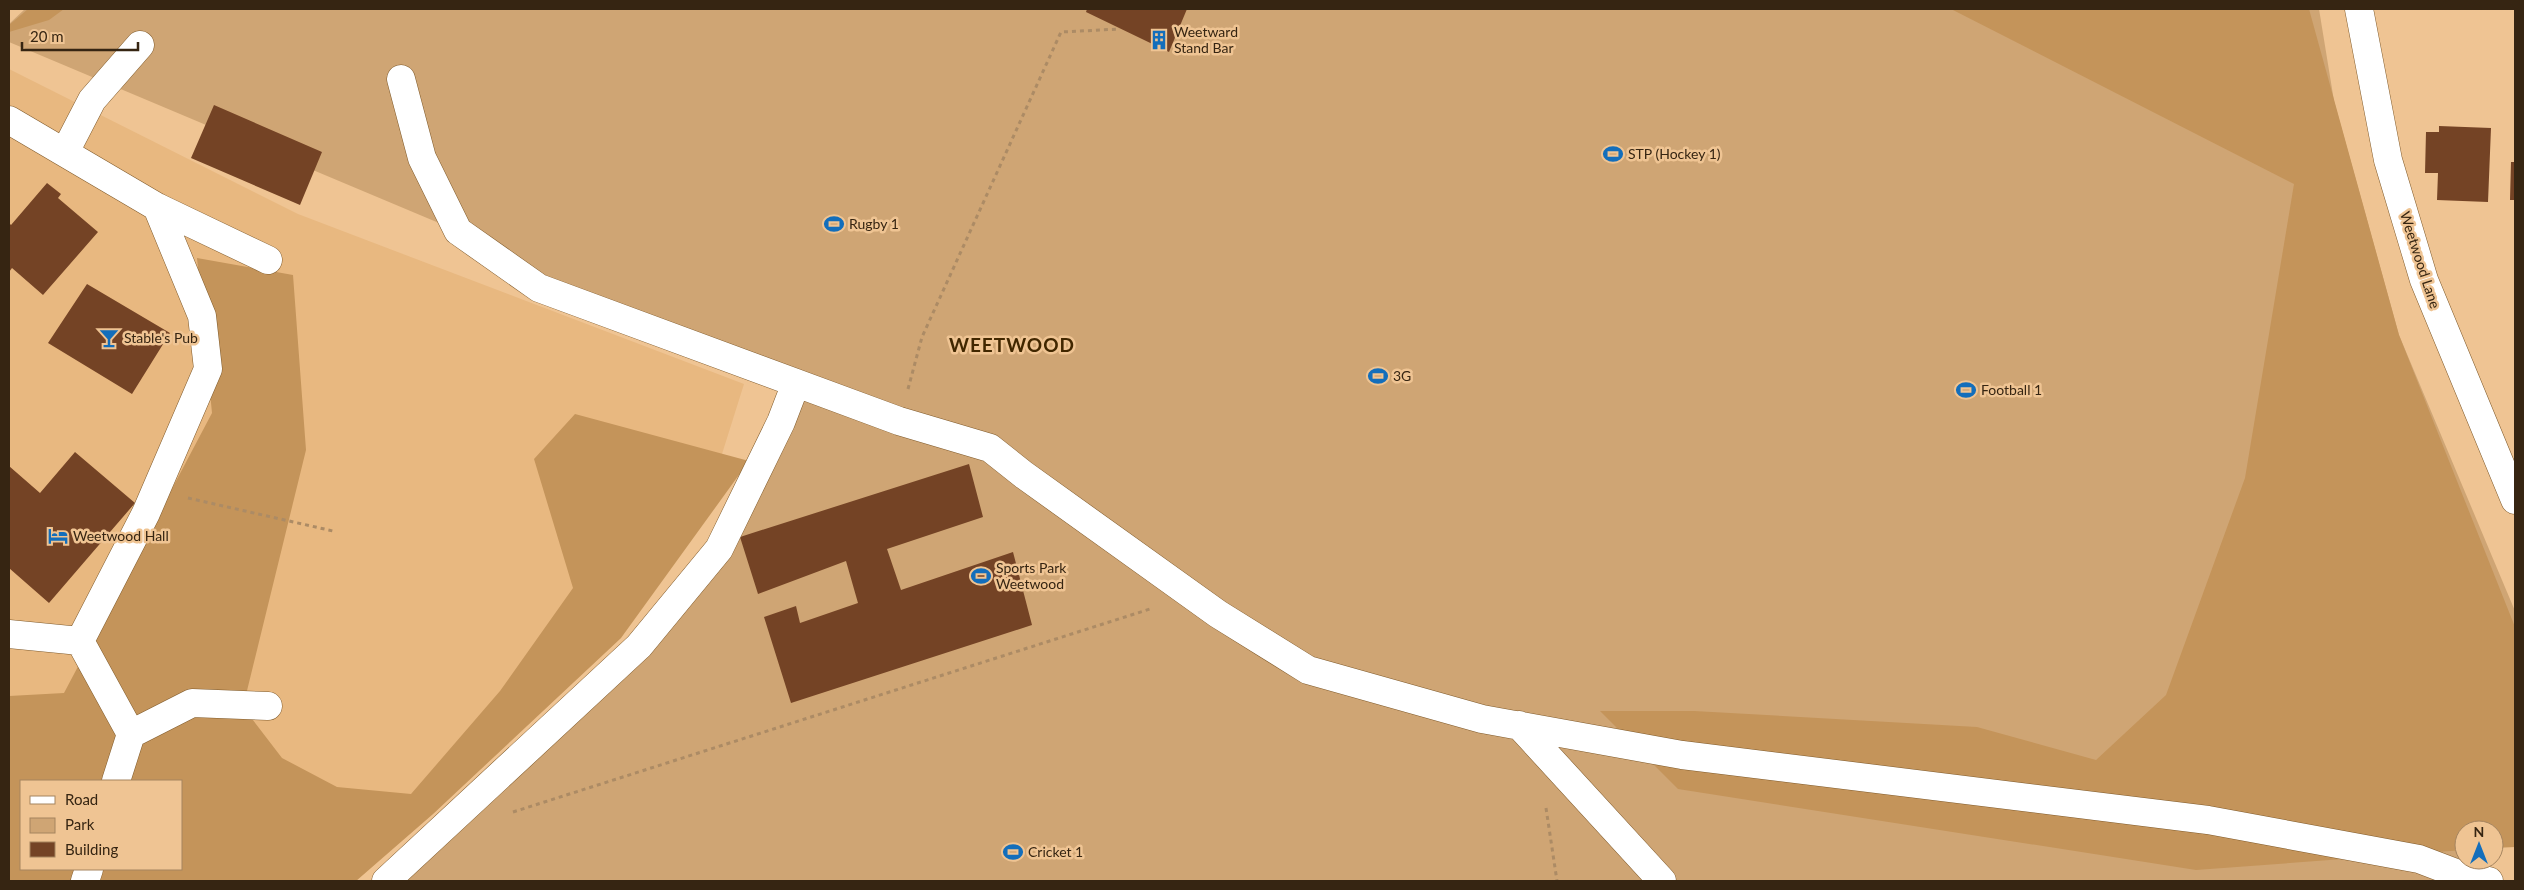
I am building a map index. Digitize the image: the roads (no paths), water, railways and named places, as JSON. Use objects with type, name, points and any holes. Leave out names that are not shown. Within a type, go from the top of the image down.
[{"type":"street","name":"Weetwood Lane","points":[[2359,9],[2388,160],[2424,280],[2515,500]]},
{"type":"street","points":[[66,152],[92,100],[140,45]]},
{"type":"street","points":[[401,79],[422,158],[458,231],[539,288],[899,421],[990,448],[1024,475],[1193,596],[1308,670],[1482,719],[1682,755],[2208,820],[2419,859],[2469,878],[2488,881]]},
{"type":"street","points":[[9,120],[157,207],[268,260]]},
{"type":"street","points":[[80,641],[156,490],[208,369],[202,316],[157,207]]},
{"type":"street","points":[[386,881],[640,646],[719,549],[781,422],[796,383]]},
{"type":"street","points":[[9,634],[80,641]]},
{"type":"street","points":[[80,641],[131,734]]},
{"type":"street","points":[[116,780],[131,734],[192,703],[268,706]]},
{"type":"street","points":[[1519,725],[1662,881]]},
{"type":"place","name":"Weetward Stand Bar","points":[[1159,40]]},
{"type":"place","name":"STP (Hockey 1)","points":[[1613,154]]},
{"type":"place","name":"Rugby 1","points":[[834,224]]},
{"type":"place","name":"Stable's Pub","points":[[109,338]]},
{"type":"place","name":"3G","points":[[1378,376]]},
{"type":"place","name":"Football 1","points":[[1966,390]]},
{"type":"place","name":"Weetwood Hall","points":[[58,536]]},
{"type":"place","name":"Sports Park Weetwood","points":[[981,576]]},
{"type":"place","name":"Cricket 1","points":[[1013,852]]},
{"type":"district","name":"WEETWOOD","points":[[1012,345]]}]
